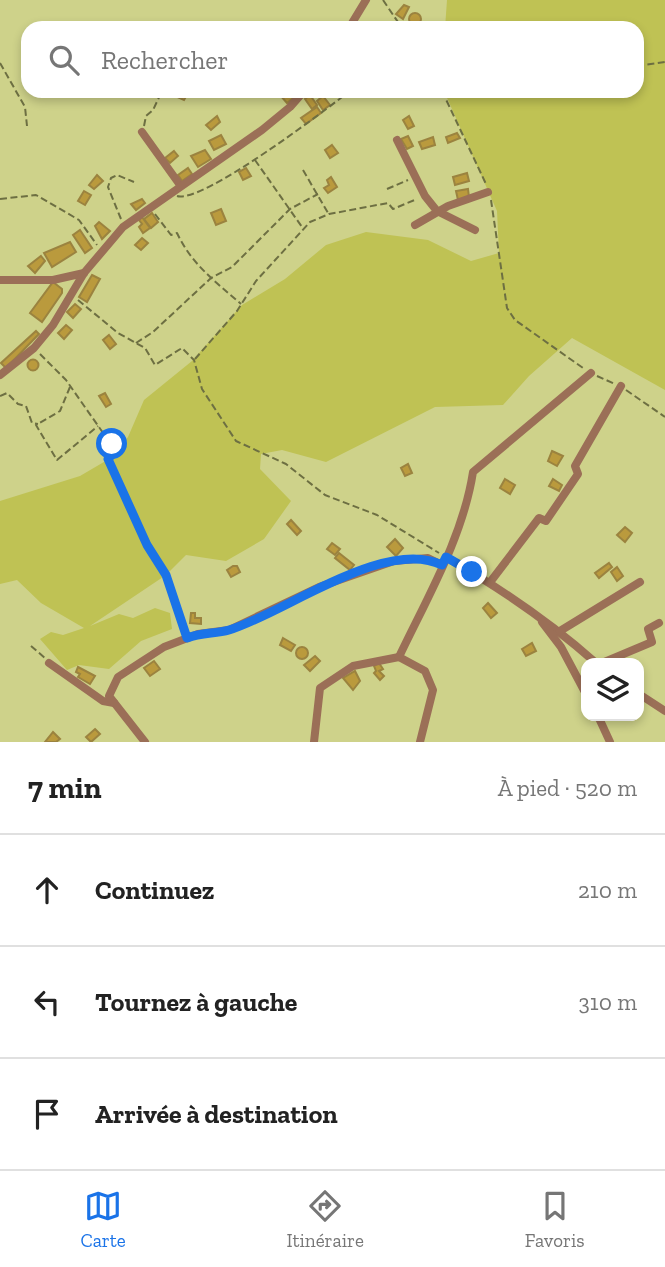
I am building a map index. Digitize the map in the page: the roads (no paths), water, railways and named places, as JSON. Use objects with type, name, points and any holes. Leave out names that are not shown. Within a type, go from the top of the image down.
[{"type":"street","points":[[353,21],[366,0]]},
{"type":"street","points":[[0,375],[34,348],[84,273],[123,226],[262,130],[298,98]]},
{"type":"street","points":[[142,132],[180,185]]},
{"type":"street","points":[[397,140],[425,196],[439,212],[475,230]]},
{"type":"street","points":[[415,225],[488,191]]},
{"type":"street","points":[[0,280],[53,280],[84,273]]},
{"type":"street","points":[[398,657],[444,561],[470,493],[473,472],[591,373]]},
{"type":"street","points":[[491,582],[539,519],[546,521],[565,495],[578,474],[575,466],[621,386]]},
{"type":"street","points":[[145,742],[109,696],[118,677],[164,647],[187,638],[229,630],[319,587],[394,561],[428,558],[444,561],[491,582],[593,658]]},
{"type":"street","points":[[560,631],[640,582]]},
{"type":"street","points":[[538,616],[561,647],[581,685]]},
{"type":"street","points":[[612,658],[652,642],[648,629],[659,623]]},
{"type":"street","points":[[314,742],[320,688],[353,666],[398,657],[425,671],[433,690],[420,742]]},
{"type":"street","points":[[49,663],[103,701],[114,703]]},
{"type":"street","points":[[644,697],[665,711]]},
{"type":"street","points":[[600,721],[610,742]]}]
